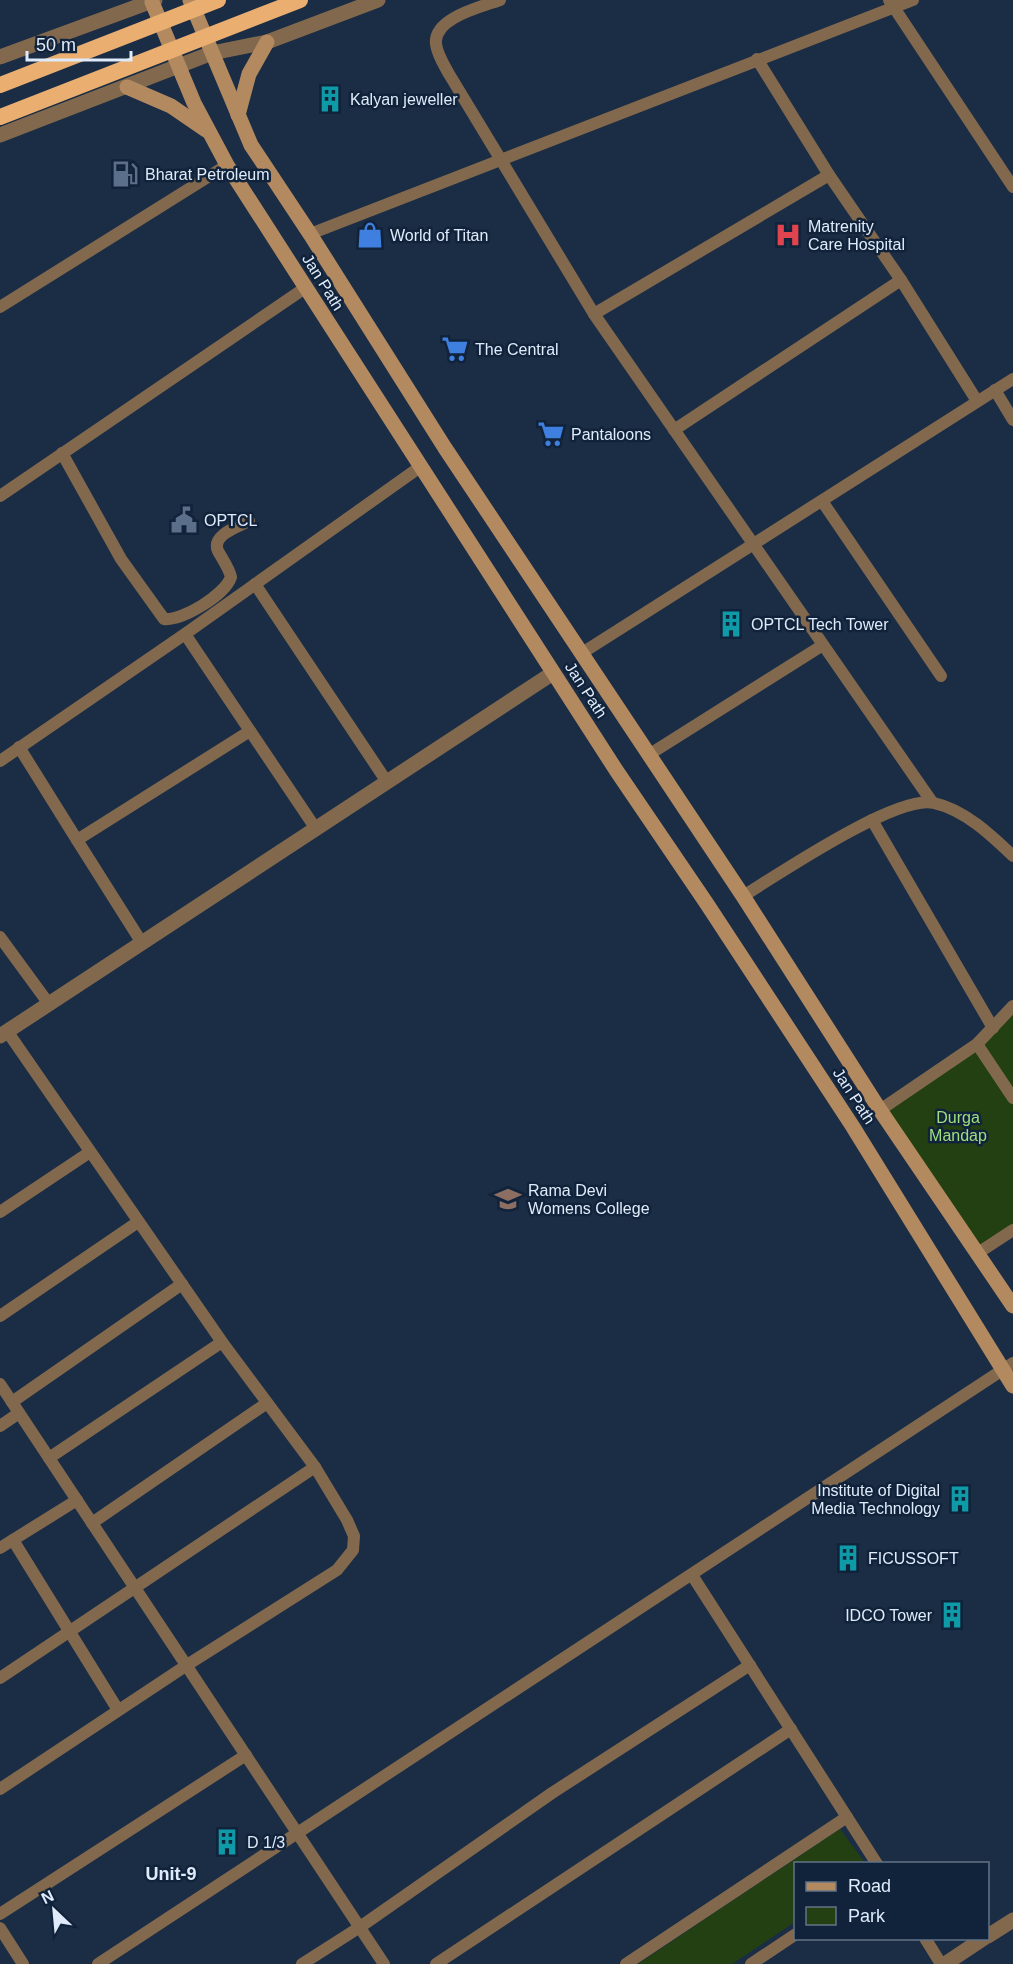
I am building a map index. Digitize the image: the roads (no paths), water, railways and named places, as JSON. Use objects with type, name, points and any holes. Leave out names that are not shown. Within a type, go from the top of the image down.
[{"type":"highway","points":[[0,85],[218,0]]},
{"type":"highway","points":[[0,117],[300,0]]},
{"type":"main road","name":"Jan Path","points":[[190,0],[251,145],[445,448],[650,754],[880,1110],[1013,1306]]},
{"type":"main road","name":"Jan Path","points":[[154,1],[194,103],[227,165],[616,770],[707,904],[1008,1367],[1013,1386]]},
{"type":"main road","points":[[238,115],[249,74],[267,42]]},
{"type":"main road","points":[[127,87],[171,106],[208,132]]},
{"type":"street","points":[[0,135],[213,53],[267,42],[378,0]]},
{"type":"street","points":[[500,0],[443,24],[436,35],[435,46],[501,161],[594,314],[932,802],[971,821],[1013,856]]},
{"type":"street","points":[[310,234],[501,161],[891,4],[913,0]]},
{"type":"street","points":[[0,57],[154,1]]},
{"type":"street","points":[[891,4],[1013,187]]},
{"type":"street","points":[[757,59],[829,176],[901,280],[977,401]]},
{"type":"street","points":[[0,307],[227,165]]},
{"type":"street","points":[[594,314],[829,176]]},
{"type":"street","points":[[674,430],[901,280]]},
{"type":"street","points":[[0,496],[305,288]]},
{"type":"street","points":[[582,653],[1013,379]]},
{"type":"street","points":[[995,390],[1013,420]]},
{"type":"street","points":[[62,453],[121,559],[164,619],[172,620],[181,617],[225,589],[231,577],[217,549],[217,541],[220,537],[249,521]]},
{"type":"street","points":[[0,761],[185,634],[420,467]]},
{"type":"street","points":[[822,501],[941,676]]},
{"type":"street","points":[[255,584],[387,782]]},
{"type":"street","points":[[185,634],[316,829]]},
{"type":"street","points":[[650,754],[823,645]]},
{"type":"street","points":[[0,1788],[337,1570],[353,1550],[354,1536],[315,1467],[222,1342],[90,1152],[4,1034],[553,673]]},
{"type":"street","points":[[77,840],[250,731]]},
{"type":"street","points":[[19,747],[142,943]]},
{"type":"street","points":[[743,896],[872,820],[906,806],[932,802]]},
{"type":"street","points":[[872,820],[993,1028]]},
{"type":"street","points":[[2,942],[49,1004]]},
{"type":"street","points":[[880,1110],[977,1044],[1013,1006]]},
{"type":"street","points":[[977,1044],[1013,1098]]},
{"type":"street","points":[[0,1212],[90,1152]]},
{"type":"street","points":[[0,1316],[138,1222]]},
{"type":"street","points":[[978,1253],[1013,1230]]},
{"type":"street","points":[[12,1402],[182,1284]]},
{"type":"street","points":[[49,1458],[222,1342]]},
{"type":"street","points":[[98,1964],[1008,1367]]},
{"type":"street","points":[[0,1384],[384,1964]]},
{"type":"street","points":[[92,1523],[267,1403]]},
{"type":"street","points":[[0,1426],[19,1413]]},
{"type":"street","points":[[0,1678],[315,1467]]},
{"type":"street","points":[[0,1548],[77,1500]]},
{"type":"street","points":[[13,1540],[118,1710]]},
{"type":"street","points":[[692,1575],[876,1862]]},
{"type":"street","points":[[302,1964],[360,1927],[552,1793],[750,1665]]},
{"type":"street","points":[[436,1964],[791,1729]]},
{"type":"street","points":[[0,1914],[246,1755]]},
{"type":"street","points":[[626,1964],[847,1817]]},
{"type":"street","points":[[989,1935],[1013,1920]]},
{"type":"street","points":[[0,1928],[23,1964]]},
{"type":"street","points":[[751,1964],[794,1935]]},
{"type":"street","points":[[926,1940],[943,1964],[981,1940]]},
{"type":"place","name":"Kalyan jeweller","points":[[330,99]]},
{"type":"place","name":"Bharat Petroleum","points":[[125,174]]},
{"type":"place","name":"World of Titan","points":[[370,235]]},
{"type":"place","name":"Matrenity Care Hospital","points":[[788,235]]},
{"type":"place","name":"The Central","points":[[455,349]]},
{"type":"place","name":"Pantaloons","points":[[551,434]]},
{"type":"place","name":"OPTCL","points":[[184,520]]},
{"type":"place","name":"OPTCL Tech Tower","points":[[731,624]]},
{"type":"place","name":"Rama Devi Womens College","points":[[508,1199]]},
{"type":"place","name":"Institute of Digital Media Technology","points":[[960,1499]]},
{"type":"place","name":"FICUSSOFT","points":[[848,1558]]},
{"type":"place","name":"IDCO Tower","points":[[952,1615]]},
{"type":"place","name":"D 1/3","points":[[227,1842]]},
{"type":"district","name":"Unit-9","points":[[171,1874]]},
{"type":"park label","name":"Durga Mandap","points":[[958,1126]]}]
